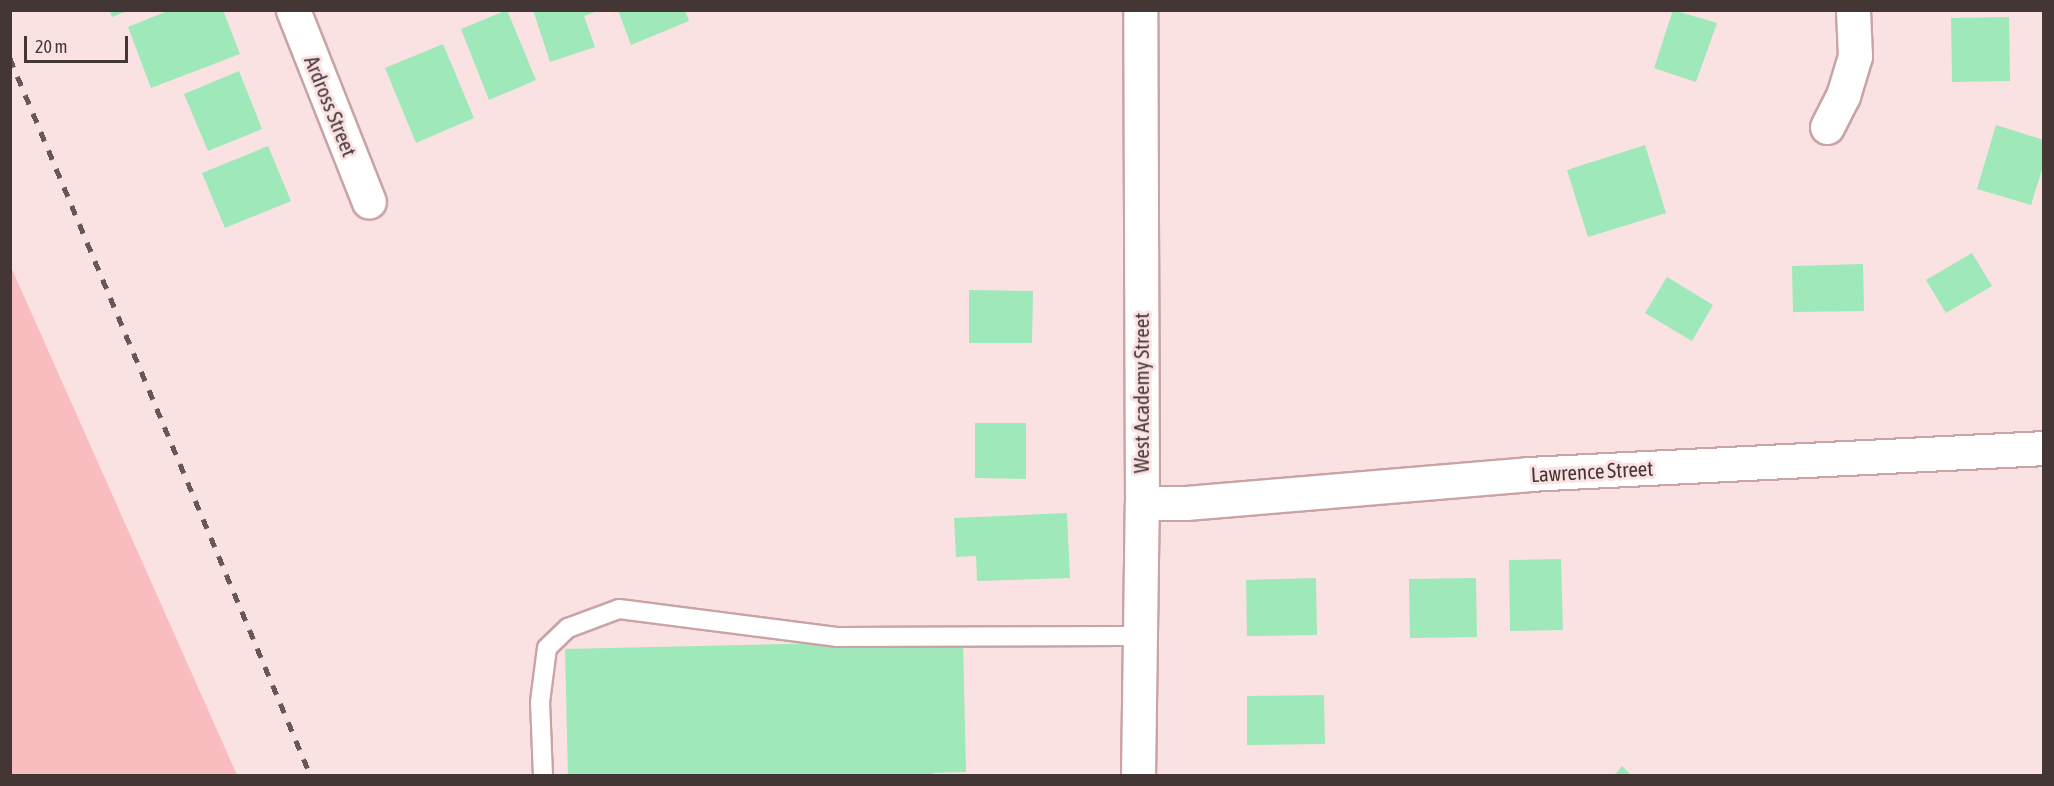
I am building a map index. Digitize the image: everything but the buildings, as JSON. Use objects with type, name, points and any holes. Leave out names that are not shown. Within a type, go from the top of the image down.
[{"type":"street","name":"West Academy Street","points":[[1138,776],[1142,503],[1140,10]]},
{"type":"street","points":[[1827,127],[1843,96],[1855,56],[1852,10]]},
{"type":"street","name":"Ardross Street","points":[[300,13],[369,202]]},
{"type":"street","name":"Lawrence Street","points":[[1142,503],[1186,503],[1528,474],[2043,448]]},
{"type":"lane","points":[[543,776],[540,702],[547,648],[568,628],[620,609],[838,637],[1140,636]]},
{"type":"shaded area","points":[[11,267],[237,775],[11,775]]},
{"type":"railway","points":[[10,58],[311,776]]}]
